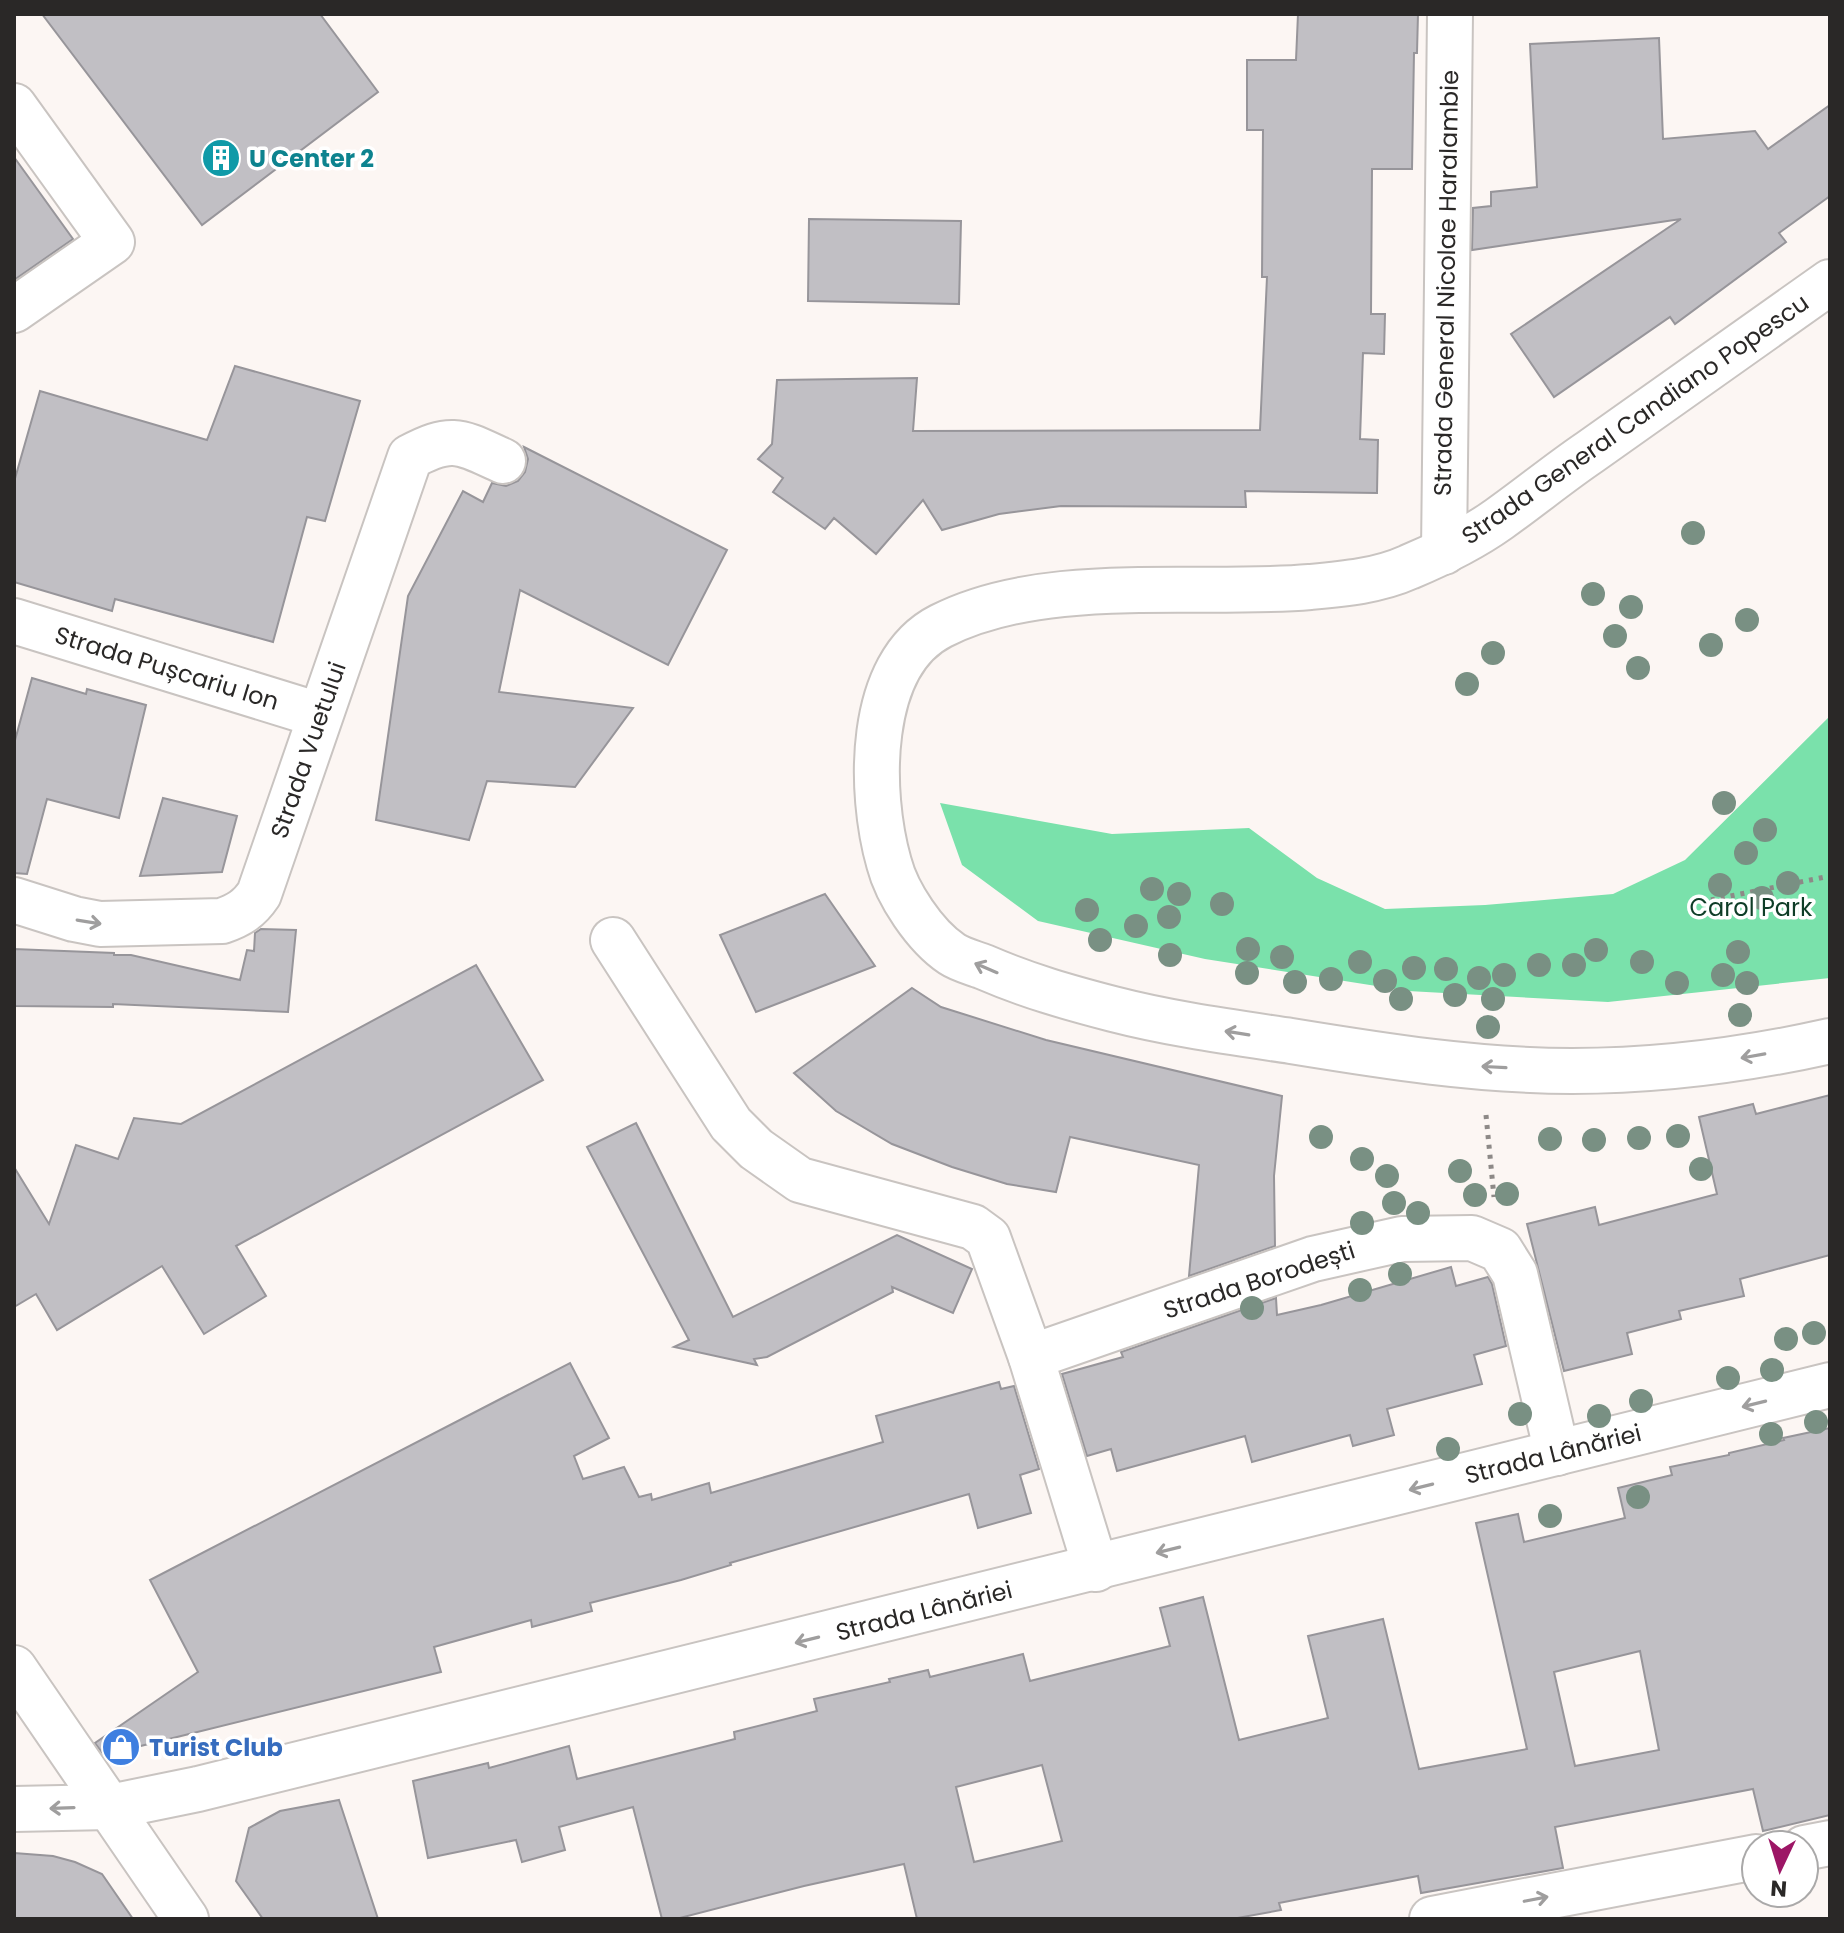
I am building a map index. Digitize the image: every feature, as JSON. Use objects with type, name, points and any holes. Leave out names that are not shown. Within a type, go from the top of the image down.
[{"type":"street","name":"Strada General Nicolae Haralambie","points":[[1444,552],[1450,14]]},
{"type":"street","points":[[14,106],[112,242],[14,310]]},
{"type":"street","name":"Strada General Candiano Popescu","points":[[1830,282],[1495,522],[1444,552],[1400,572],[1353,583],[1270,590],[1093,593],[1027,599],[977,611],[936,628],[908,652],[888,688],[878,744],[877,797],[889,865],[910,911],[952,954],[1033,988],[1155,1020],[1350,1051],[1481,1066],[1570,1072],[1723,1061],[1830,1041]]},
{"type":"street","name":"Strada Vuetului","points":[[14,900],[100,924],[222,921],[238,916],[251,906],[259,894],[410,457],[434,444],[455,441],[503,461]]},
{"type":"street","name":"Strada Pușcariu Ion","points":[[14,621],[319,715]]},
{"type":"street","points":[[613,940],[731,1124],[756,1149],[800,1180],[973,1227],[988,1238],[1031,1357],[1096,1569]]},
{"type":"street","name":"Strada Borodești","points":[[1031,1357],[1313,1259],[1359,1247],[1440,1236],[1472,1238],[1500,1250]]},
{"type":"street","points":[[1500,1250],[1515,1274],[1557,1453]]},
{"type":"street","name":"Strada Lânăriei","points":[[14,1809],[110,1807],[198,1789],[1830,1385]]},
{"type":"street","points":[[14,1668],[186,1919]]},
{"type":"street","points":[[1432,1919],[1740,1860]]},
{"type":"path","points":[[1711,900],[1830,876]]},
{"type":"path","points":[[1481,1066],[1500,1250]]},
{"type":"green space","name":"Carol Park","points":[[1830,716],[1830,978],[1608,1002],[1408,991],[1205,959],[1038,921],[962,865],[940,803],[1112,834],[1249,828],[1317,878],[1385,909],[1485,905],[1613,894],[1685,860]]},
{"type":"building","name":"U Center 2","points":[[42,14],[320,14],[378,92],[202,225]]},
{"type":"building","points":[[1298,14],[1418,14],[1417,53],[1414,53],[1412,169],[1372,169],[1371,314],[1385,314],[1384,354],[1363,353],[1360,439],[1378,440],[1377,493],[1245,491],[1246,507],[1061,506],[999,514],[942,530],[923,500],[876,554],[834,518],[825,529],[773,492],[783,478],[758,459],[772,444],[777,380],[917,378],[913,431],[1260,430],[1267,277],[1262,277],[1263,130],[1247,130],[1247,60],[1296,60]]},
{"type":"building","points":[[1659,38],[1663,139],[1755,131],[1768,149],[1830,105],[1830,196],[1779,233],[1786,242],[1675,324],[1670,317],[1554,397],[1511,334],[1681,219],[1472,250],[1473,208],[1491,206],[1491,192],[1537,187],[1530,44]]},
{"type":"building","points":[[14,157],[73,239],[14,280]]},
{"type":"building","points":[[809,219],[961,221],[959,304],[808,301]]},
{"type":"building","points":[[235,366],[360,401],[325,521],[307,517],[273,642],[115,599],[112,611],[14,582],[14,482],[40,391],[207,440]]},
{"type":"building","points":[[524,447],[727,550],[668,665],[520,590],[499,692],[633,708],[575,787],[487,781],[469,840],[376,820],[408,596],[463,491],[483,502],[492,483],[506,486],[518,481],[525,472],[528,459]]},
{"type":"building","points":[[32,678],[86,694],[87,689],[146,705],[119,818],[47,799],[27,874],[14,873],[14,744]]},
{"type":"building","points":[[163,798],[237,816],[222,872],[140,876]]},
{"type":"building","points":[[825,894],[875,966],[756,1012],[720,935]]},
{"type":"building","points":[[261,929],[296,930],[288,1012],[113,1004],[113,1007],[14,1006],[14,949],[131,955],[240,980],[247,950],[254,951],[255,933]]},
{"type":"building","points":[[476,965],[543,1080],[236,1246],[266,1296],[204,1334],[162,1266],[57,1330],[36,1294],[14,1307],[14,1167],[49,1224],[76,1145],[118,1159],[134,1118],[181,1124]]},
{"type":"building","points":[[912,988],[941,1007],[1046,1040],[1282,1096],[1274,1176],[1275,1246],[1189,1276],[1199,1165],[1070,1137],[1056,1192],[1007,1184],[892,1144],[836,1111],[794,1073]]},
{"type":"building","points":[[1830,1095],[1830,1255],[1740,1279],[1744,1296],[1679,1311],[1681,1319],[1627,1333],[1632,1354],[1564,1371],[1527,1224],[1595,1207],[1599,1225],[1717,1194],[1699,1117],[1753,1104],[1756,1114]]},
{"type":"building","points":[[636,1123],[733,1317],[897,1235],[972,1269],[953,1313],[892,1287],[893,1292],[767,1357],[754,1359],[757,1365],[674,1347],[689,1340],[587,1147]]},
{"type":"building","points":[[1451,1267],[1456,1286],[1488,1277],[1506,1346],[1474,1355],[1482,1384],[1387,1409],[1394,1435],[1353,1446],[1350,1435],[1252,1462],[1245,1436],[1117,1471],[1111,1449],[1087,1456],[1062,1374],[1123,1357],[1121,1352],[1276,1298],[1277,1315]]},
{"type":"building","points":[[570,1363],[609,1438],[574,1456],[583,1479],[624,1467],[639,1497],[651,1494],[652,1500],[709,1483],[711,1493],[883,1442],[876,1416],[999,1382],[1001,1389],[1014,1386],[1039,1469],[1020,1475],[1031,1513],[978,1528],[969,1494],[681,1580],[590,1603],[592,1611],[532,1627],[531,1620],[434,1647],[441,1672],[104,1755],[95,1743],[198,1672],[150,1580]]},
{"type":"building","points":[[1830,1428],[1830,1815],[1763,1829],[1753,1789],[1555,1827],[1563,1868],[1421,1893],[1418,1876],[1279,1903],[1281,1910],[1232,1919],[917,1919],[904,1864],[676,1919],[662,1919],[633,1807],[559,1827],[565,1850],[522,1862],[516,1840],[428,1858],[413,1781],[488,1763],[489,1768],[569,1746],[577,1779],[735,1739],[734,1732],[817,1711],[814,1699],[928,1670],[930,1677],[1023,1654],[1030,1681],[1170,1646],[1160,1608],[1203,1597],[1239,1740],[1328,1718],[1308,1636],[1383,1619],[1419,1769],[1527,1749],[1476,1523],[1518,1514],[1524,1542],[1625,1518],[1618,1488],[1672,1475],[1670,1467]],"holes":[[[1640,1651],[1659,1750],[1575,1766],[1554,1672]],[[1042,1765],[1062,1841],[974,1862],[956,1787]]]},
{"type":"building","points":[[339,1800],[378,1919],[263,1919],[236,1881],[249,1828],[280,1811]]},
{"type":"building","points":[[14,1853],[53,1856],[102,1874],[133,1919],[14,1919]]},
{"type":"place","name":"U Center 2","points":[[221,158]]},
{"type":"place","name":"Turist Club","points":[[121,1747]]}]
